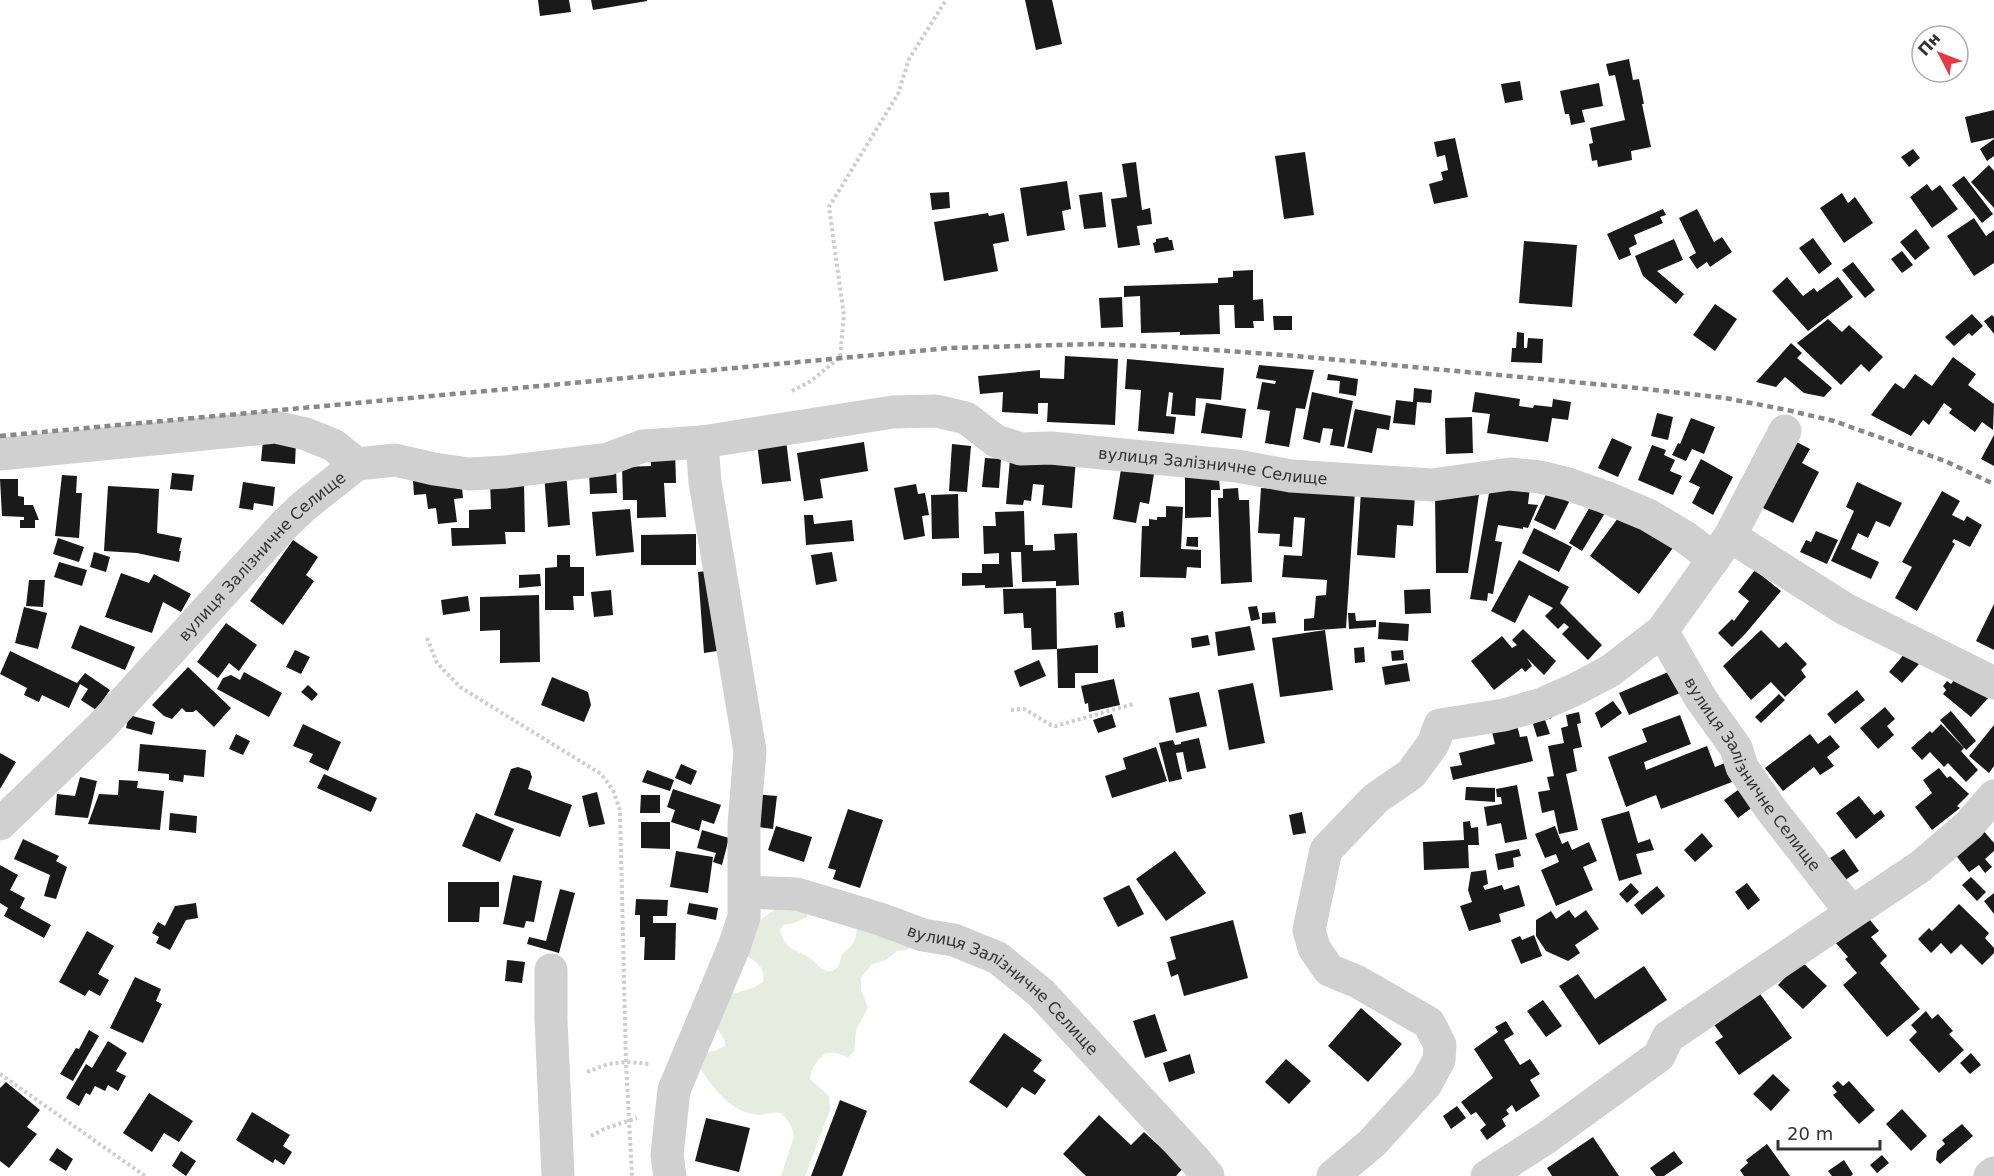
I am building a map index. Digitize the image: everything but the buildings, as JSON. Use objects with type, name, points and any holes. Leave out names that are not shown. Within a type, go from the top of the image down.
[{"type":"street","name":"вулиця Залізничне Селище","points":[[0,824],[100,728],[283,526],[304,506],[357,464],[395,460],[434,469],[478,474],[608,459],[643,446],[702,442],[893,412],[936,411],[966,418],[996,441],[1021,449],[1051,448],[1237,466],[1292,476],[1432,485],[1510,474],[1540,477],[1605,497],[1648,515],[1685,537],[1722,547],[1994,683]]},
{"type":"street","points":[[0,454],[275,428],[306,434],[333,445],[357,464]]},
{"type":"street","points":[[1333,1176],[1372,1143],[1426,1084],[1439,1060],[1440,1045],[1429,1023],[1358,982],[1329,970],[1314,948],[1310,930],[1326,850],[1375,799],[1411,774],[1433,744],[1440,725],[1504,715],[1542,704],[1576,690],[1610,671],[1662,631],[1722,547],[1785,431]]},
{"type":"street","points":[[670,1176],[667,1155],[674,1090],[744,917],[744,825],[750,751],[705,482],[702,442]]},
{"type":"street","name":"вулиця Залізничне Селище","points":[[1662,631],[1701,699],[1736,748],[1747,775],[1851,912]]},
{"type":"street","points":[[1486,1176],[1546,1138],[1659,1056],[1668,1037],[1921,866],[1969,825],[1994,796]]},
{"type":"street","name":"вулиця Залізничне Селище","points":[[745,892],[797,894],[923,935],[954,940],[998,958],[1041,993],[1208,1176]]},
{"type":"street","points":[[551,970],[558,1173]]},
{"type":"street","points":[[1990,1176],[1994,1173]]},
{"type":"path","points":[[762,433],[766,411],[770,405],[811,381],[840,357],[844,316],[830,207],[898,94],[909,59],[946,0]]},
{"type":"path","points":[[427,638],[437,663],[460,687],[601,774],[613,790],[620,810],[626,1062],[632,1176]]},
{"type":"path","points":[[1011,710],[1024,709],[1056,726],[1133,704]]},
{"type":"path","points":[[554,1082],[608,1064],[626,1062],[655,1064],[691,1049]]},
{"type":"path","points":[[0,1074],[145,1176]]},
{"type":"path","points":[[558,1173],[580,1142],[604,1129],[642,1117],[674,1090]]},
{"type":"shaded area","points":[[778,907],[808,912],[807,917],[783,925],[780,931],[782,938],[788,946],[810,958],[825,971],[837,968],[843,954],[853,943],[857,927],[913,946],[907,950],[897,951],[886,960],[872,964],[861,978],[861,990],[868,1008],[856,1030],[854,1051],[848,1057],[827,1053],[813,1068],[810,1079],[829,1096],[830,1110],[805,1176],[781,1176],[794,1136],[792,1127],[786,1118],[780,1113],[757,1115],[737,1108],[711,1084],[699,1066],[705,1053],[725,1046],[725,1041],[717,1028],[729,995],[753,988],[763,982],[763,972],[759,966],[745,955],[758,922]]},
{"type":"railway","points":[[0,436],[950,348],[1095,344],[1296,356],[1725,398],[1834,421],[1945,461],[1994,484]]}]
